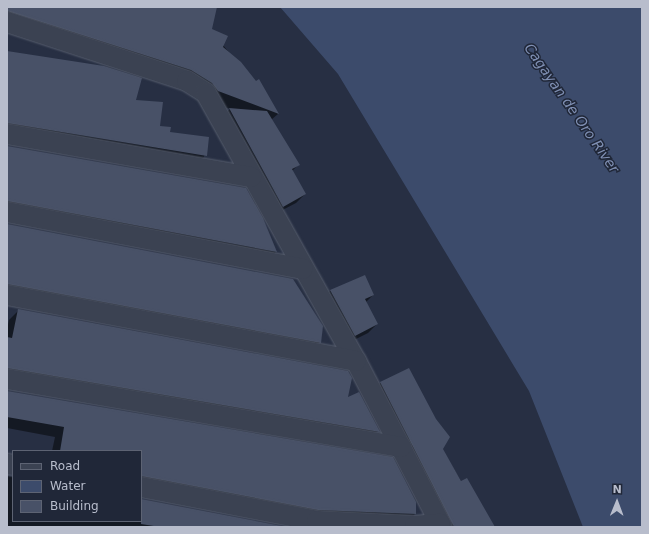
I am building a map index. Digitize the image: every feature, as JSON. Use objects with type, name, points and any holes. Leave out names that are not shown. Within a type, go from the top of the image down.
[{"type":"street","points":[[7,22],[187,81],[206,93],[251,177],[356,361],[441,526],[317,521],[142,487]]},
{"type":"street","points":[[7,134],[251,177]]},
{"type":"street","points":[[7,212],[303,269]]},
{"type":"street","points":[[7,295],[356,361]]},
{"type":"street","points":[[7,379],[401,447]]},
{"type":"water","name":"Cagayan de Oro River","points":[[280,7],[642,7],[642,527],[583,527],[529,391],[338,74]]},
{"type":"building","points":[[7,7],[217,7],[212,29],[228,36],[223,47],[241,62],[256,81],[259,79],[279,114],[218,91],[212,83],[191,70],[7,11]]},
{"type":"building","points":[[7,51],[104,66],[142,78],[136,100],[163,102],[160,126],[171,127],[170,132],[209,137],[207,156],[7,123]]},
{"type":"building","points":[[229,108],[267,111],[300,165],[292,169],[306,194],[283,207]]},
{"type":"building","points":[[7,146],[246,188],[263,218],[277,252],[7,201]]},
{"type":"building","points":[[7,224],[293,279],[323,326],[321,343],[7,284]]},
{"type":"building","points":[[365,275],[374,295],[365,299],[378,324],[355,336],[330,290]]},
{"type":"building","points":[[18,309],[348,371],[352,378],[348,397],[359,392],[380,432],[7,368],[7,337],[12,338]]},
{"type":"building","points":[[409,368],[436,419],[450,437],[443,449],[461,481],[467,478],[495,527],[454,527],[380,382]]},
{"type":"building","points":[[7,391],[393,457],[416,502],[416,514],[318,510],[142,476],[142,450],[60,450],[64,427],[7,417]]},
{"type":"building","points":[[142,499],[287,527],[160,527],[141,524]]}]
